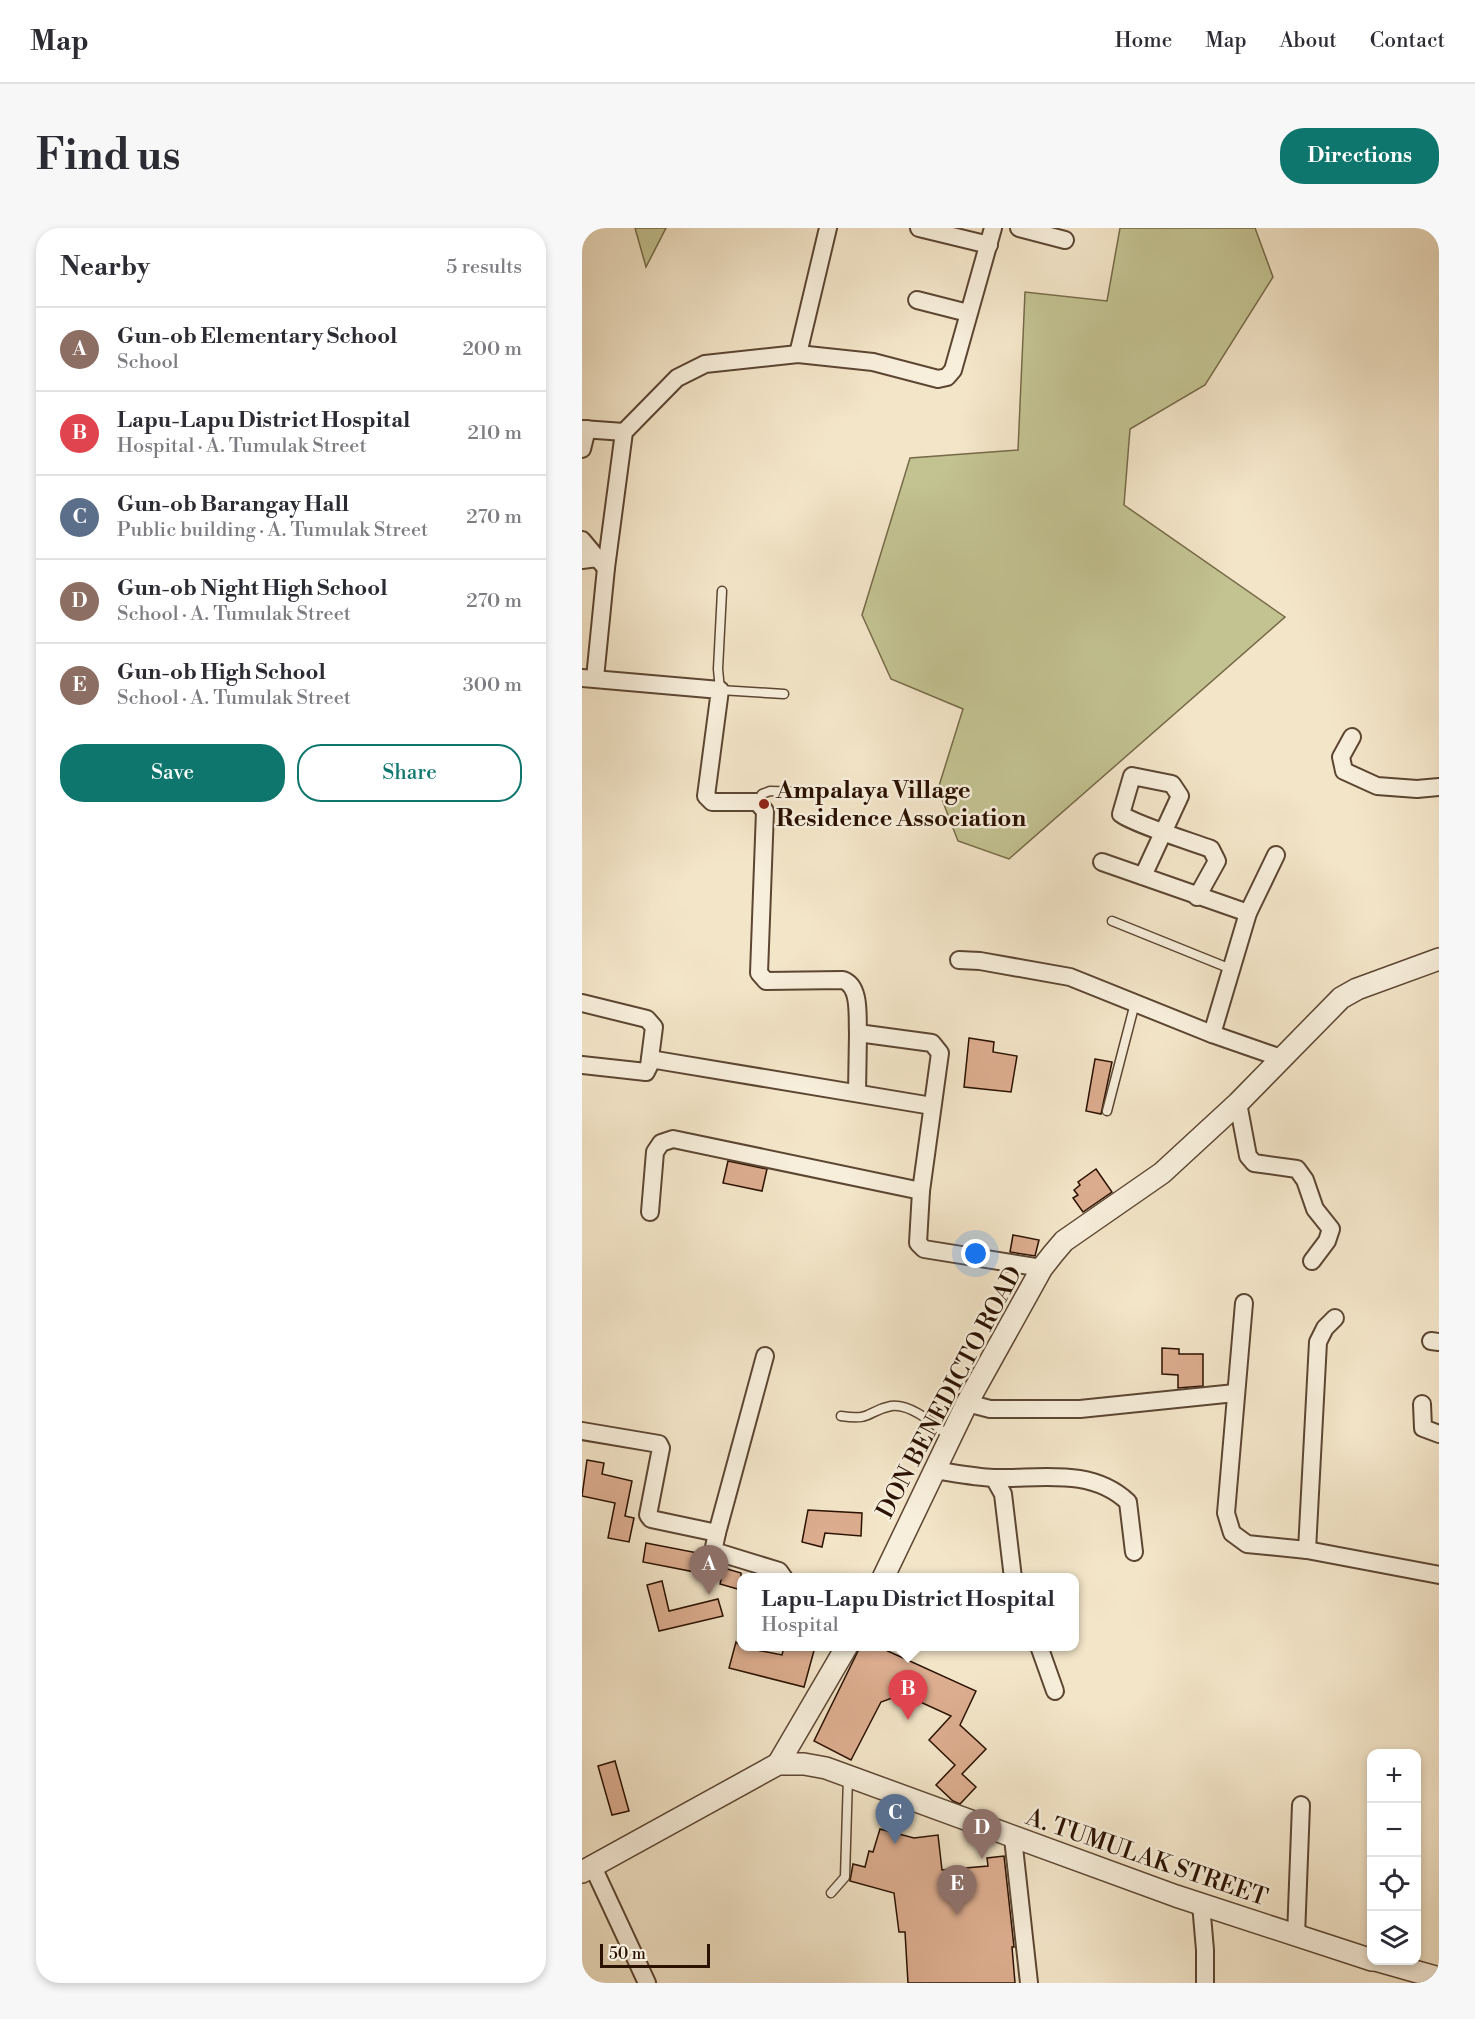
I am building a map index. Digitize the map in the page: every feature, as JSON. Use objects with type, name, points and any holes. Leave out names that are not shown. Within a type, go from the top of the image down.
[{"type":"street","points":[[798,354],[828,228]]},
{"type":"street","points":[[919,228],[988,245]]},
{"type":"street","points":[[857,1094],[858,1033],[855,989],[850,982],[843,980],[766,981],[759,973],[765,811],[757,802],[712,802],[706,796],[720,690],[588,678],[595,562],[624,432],[677,378],[705,364],[798,354],[873,362],[938,380],[947,377],[953,370],[993,228]]},
{"type":"street","points":[[1019,228],[1065,240]]},
{"type":"street","points":[[917,300],[968,313]]},
{"type":"street","points":[[582,449],[585,429],[624,432]]},
{"type":"street","points":[[582,540],[595,562]]},
{"type":"street","points":[[1352,737],[1341,758],[1344,771],[1377,786],[1417,789],[1439,787]]},
{"type":"street","points":[[1143,876],[1163,830],[1211,849],[1215,854],[1217,861],[1197,897]]},
{"type":"street","points":[[1212,1034],[1248,913],[1276,855]]},
{"type":"street","points":[[1102,862],[1248,913]]},
{"type":"street","name":"DON BENEDICTO ROAD","points":[[885,1573],[967,1403],[1042,1268],[1064,1241],[1162,1173],[1238,1103],[1341,998],[1357,989],[1439,959]]},
{"type":"street","points":[[959,960],[991,963],[1070,977],[1212,1034],[1281,1058]]},
{"type":"street","points":[[582,1003],[648,1019],[654,1027],[646,1072],[582,1065]]},
{"type":"street","points":[[858,1033],[932,1042],[938,1047],[940,1053],[921,1191],[918,1244],[924,1249],[1042,1268]]},
{"type":"street","points":[[650,1059],[932,1106]]},
{"type":"street","points":[[1238,1103],[1248,1156],[1254,1163],[1297,1169],[1305,1180],[1315,1209],[1331,1229],[1327,1241],[1312,1261]]},
{"type":"street","points":[[650,1212],[655,1152],[661,1143],[673,1139],[921,1191]]},
{"type":"street","points":[[1244,1303],[1226,1513],[1232,1533],[1247,1544],[1307,1550],[1439,1575]]},
{"type":"street","points":[[1307,1550],[1318,1342],[1325,1328],[1335,1318]]},
{"type":"street","points":[[765,1356],[714,1547],[717,1552],[780,1573]]},
{"type":"street","points":[[967,1403],[990,1409],[1080,1409],[1235,1393]]},
{"type":"street","points":[[1422,1404],[1423,1428],[1439,1434]]},
{"type":"street","points":[[582,1431],[659,1444],[661,1448],[648,1515],[655,1521],[717,1533]]},
{"type":"street","points":[[934,1470],[994,1478],[1042,1475],[1106,1485],[1128,1502],[1134,1552]]},
{"type":"street","points":[[994,1478],[1003,1494],[1012,1573]]},
{"type":"street","points":[[647,1983],[588,1869],[778,1764],[845,1651]]},
{"type":"street","points":[[1040,1651],[1055,1691]]},
{"type":"street","name":"A. TUMULAK STREET","points":[[778,1764],[804,1764],[848,1777],[1201,1904],[1367,1958]]},
{"type":"street","points":[[1296,1936],[1301,1804]]},
{"type":"street","points":[[1013,1838],[1029,1983]]},
{"type":"street","points":[[1201,1904],[1205,1983]]},
{"type":"street","name":"A. TUMULAK STREET","points":[[1391,1965],[1439,1978]]},
{"type":"lane","points":[[722,591],[718,669],[720,690],[784,694]]},
{"type":"lane","points":[[757,802],[762,794],[770,791],[803,792]]},
{"type":"lane","points":[[1112,921],[1231,969]]},
{"type":"lane","points":[[1107,1111],[1135,1003]]},
{"type":"lane","points":[[841,1416],[862,1419],[888,1407],[898,1406],[926,1420],[950,1438]]},
{"type":"lane","points":[[831,1893],[844,1877],[848,1777]]},
{"type":"shaded area","points":[[635,228],[666,228],[646,267]]},
{"type":"shaded area","points":[[1120,228],[1255,228],[1273,277],[1205,385],[1130,429],[1124,505],[1285,617],[1009,859],[958,841],[938,789],[963,709],[891,679],[862,615],[910,458],[1018,450],[1025,292],[1107,301]]},
{"type":"building","points":[[969,1038],[994,1042],[993,1052],[1017,1056],[1011,1092],[964,1087]]},
{"type":"building","points":[[1095,1059],[1112,1062],[1101,1114],[1086,1111]]},
{"type":"building","points":[[728,1161],[767,1169],[762,1191],[723,1183]]},
{"type":"building","points":[[1096,1169],[1112,1192],[1083,1212],[1073,1198],[1078,1195],[1074,1190],[1080,1185],[1078,1182]]},
{"type":"building","points":[[1013,1235],[1039,1240],[1035,1256],[1010,1252]]},
{"type":"building","points":[[1162,1348],[1179,1349],[1179,1354],[1203,1354],[1203,1386],[1178,1388],[1178,1375],[1162,1374]]},
{"type":"building","points":[[587,1460],[604,1463],[602,1474],[632,1481],[625,1516],[634,1518],[629,1542],[608,1538],[615,1503],[582,1496]]},
{"type":"building","points":[[808,1510],[862,1513],[861,1536],[825,1533],[822,1547],[802,1542]]},
{"type":"building","points":[[646,1543],[698,1553],[695,1572],[643,1562]]},
{"type":"building","points":[[724,1568],[741,1573],[737,1573],[737,1589],[720,1584]]},
{"type":"building","points":[[662,1581],[669,1611],[718,1599],[723,1616],[659,1631],[647,1585]]},
{"type":"building","points":[[736,1642],[737,1651],[762,1651],[782,1655],[783,1651],[814,1651],[804,1687],[729,1668]]},
{"type":"building","points":[[858,1651],[888,1651],[976,1691],[960,1725],[986,1749],[962,1774],[976,1787],[960,1804],[953,1801],[936,1785],[955,1765],[929,1740],[951,1716],[903,1694],[881,1702],[851,1760],[814,1741]]},
{"type":"building","points":[[615,1761],[629,1811],[612,1815],[598,1766]]},
{"type":"building","points":[[880,1829],[914,1838],[938,1835],[942,1870],[988,1866],[987,1858],[1004,1856],[1014,1947],[1012,1947],[1015,1983],[908,1983],[905,1932],[899,1932],[894,1893],[850,1881],[853,1864],[865,1867],[869,1851],[873,1852]]},
{"type":"place","name":"Ampalaya Village Residence Association","points":[[764,804]]},
{"type":"place","name":"Gun-ob Elementary School","points":[[709,1595]]},
{"type":"place","name":"Lapu-Lapu District Hospital","points":[[908,1720]]},
{"type":"place","name":"Gun-ob Barangay Hall","points":[[895,1844]]},
{"type":"place","name":"Gun-ob Night High School","points":[[982,1859]]},
{"type":"place","name":"Gun-ob High School","points":[[957,1915]]}]
